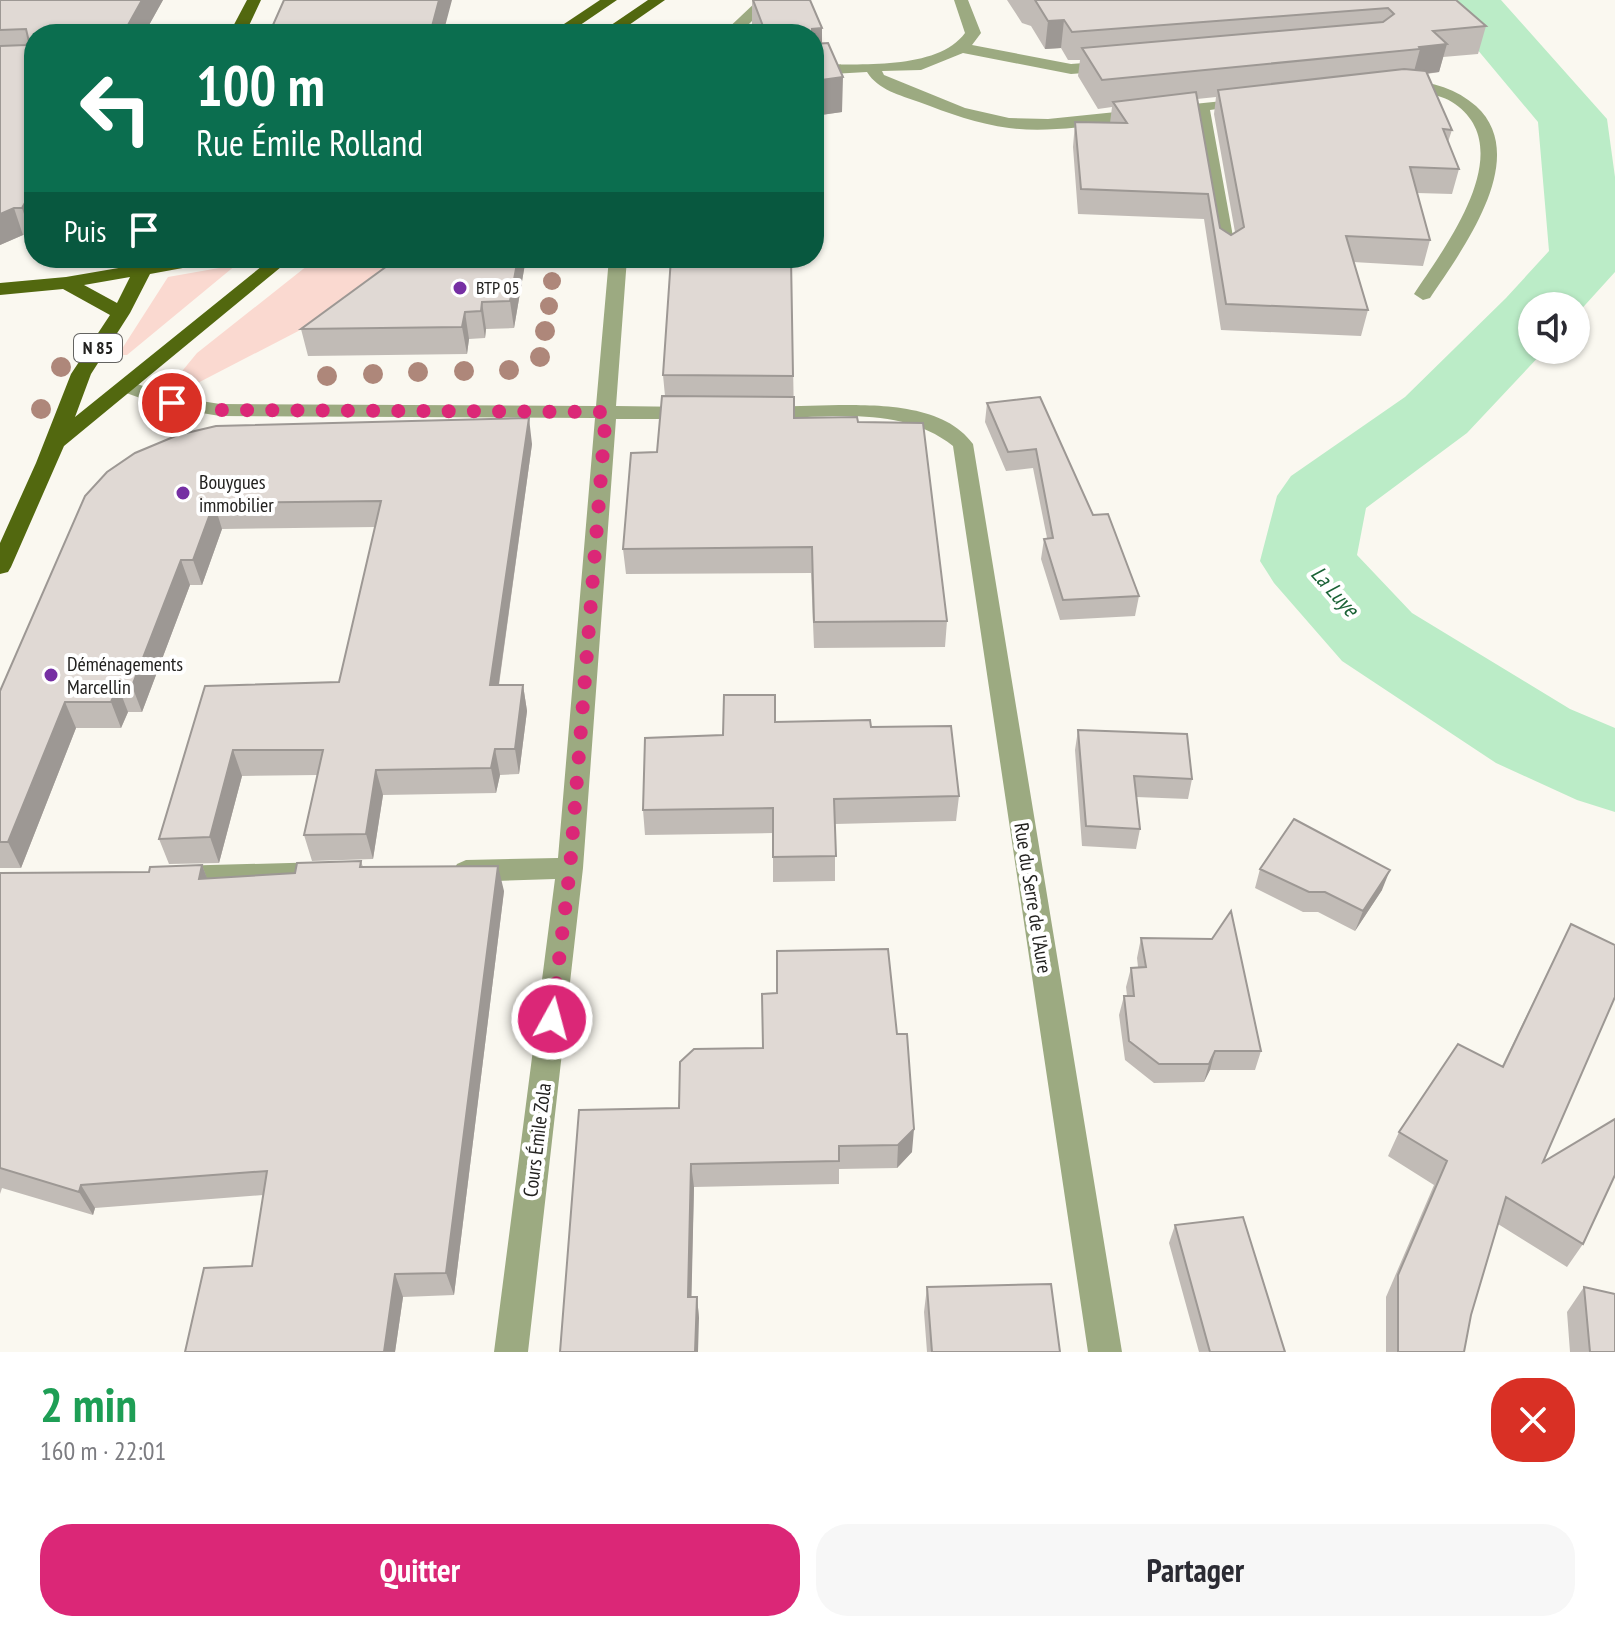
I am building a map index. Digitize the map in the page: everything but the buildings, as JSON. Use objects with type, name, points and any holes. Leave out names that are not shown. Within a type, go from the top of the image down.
[{"type":"main road","points":[[242,24],[254,0]]},
{"type":"main road","points":[[573,24],[610,0]]},
{"type":"main road","points":[[621,24],[658,0]]},
{"type":"main road","points":[[0,287],[72,268]]},
{"type":"main road","points":[[0,287],[66,283],[129,268]]},
{"type":"main road","name":"N 85","points":[[0,567],[56,442],[81,374],[121,313],[144,268]]},
{"type":"main road","name":"N 85","points":[[56,442],[271,268]]},
{"type":"main road","points":[[66,283],[121,313]]},
{"type":"street","points":[[741,24],[766,0]]},
{"type":"street","points":[[824,70],[921,65],[962,48],[973,33],[961,0]]},
{"type":"street","points":[[962,48],[1071,69],[1132,64]]},
{"type":"street","points":[[872,68],[878,78],[891,86],[960,112],[1009,123],[1048,124],[1260,100]]},
{"type":"street","points":[[1379,88],[1409,85],[1442,90],[1476,110],[1493,154],[1474,212],[1423,294]]},
{"type":"street","points":[[1201,106],[1227,253]]},
{"type":"street","name":"Cours Émile Zola","points":[[511,1352],[570,868],[617,268]]},
{"type":"street","points":[[125,386],[194,409],[716,413]]},
{"type":"street","name":"Rue du Serre de l'Aure","points":[[747,413],[885,413],[910,416],[938,424],[963,444],[1105,1352]]},
{"type":"street","points":[[436,871],[570,868]]},
{"type":"street","points":[[153,878],[348,873]]},
{"type":"shaded area","points":[[232,268],[127,355],[118,355],[168,277]]},
{"type":"shaded area","points":[[304,268],[388,268],[308,326],[188,388],[180,381],[183,370],[197,353]]},
{"type":"waterway","name":"La Luye","points":[[1467,0],[1572,119],[1588,255],[1554,292]]},
{"type":"waterway","name":"La Luye","points":[[1518,330],[1436,415],[1323,496],[1308,561],[1377,637],[1533,736],[1615,772]]},
{"type":"place","name":"BTP 05","points":[[460,288]]},
{"type":"place","name":"Bouygues immobilier","points":[[183,493]]},
{"type":"place","name":"Déménagements Marcellin","points":[[51,675]]},
{"type":"route","points":[[172,403],[194,409],[220,410],[606,412],[570,868],[552,1019]]}]
